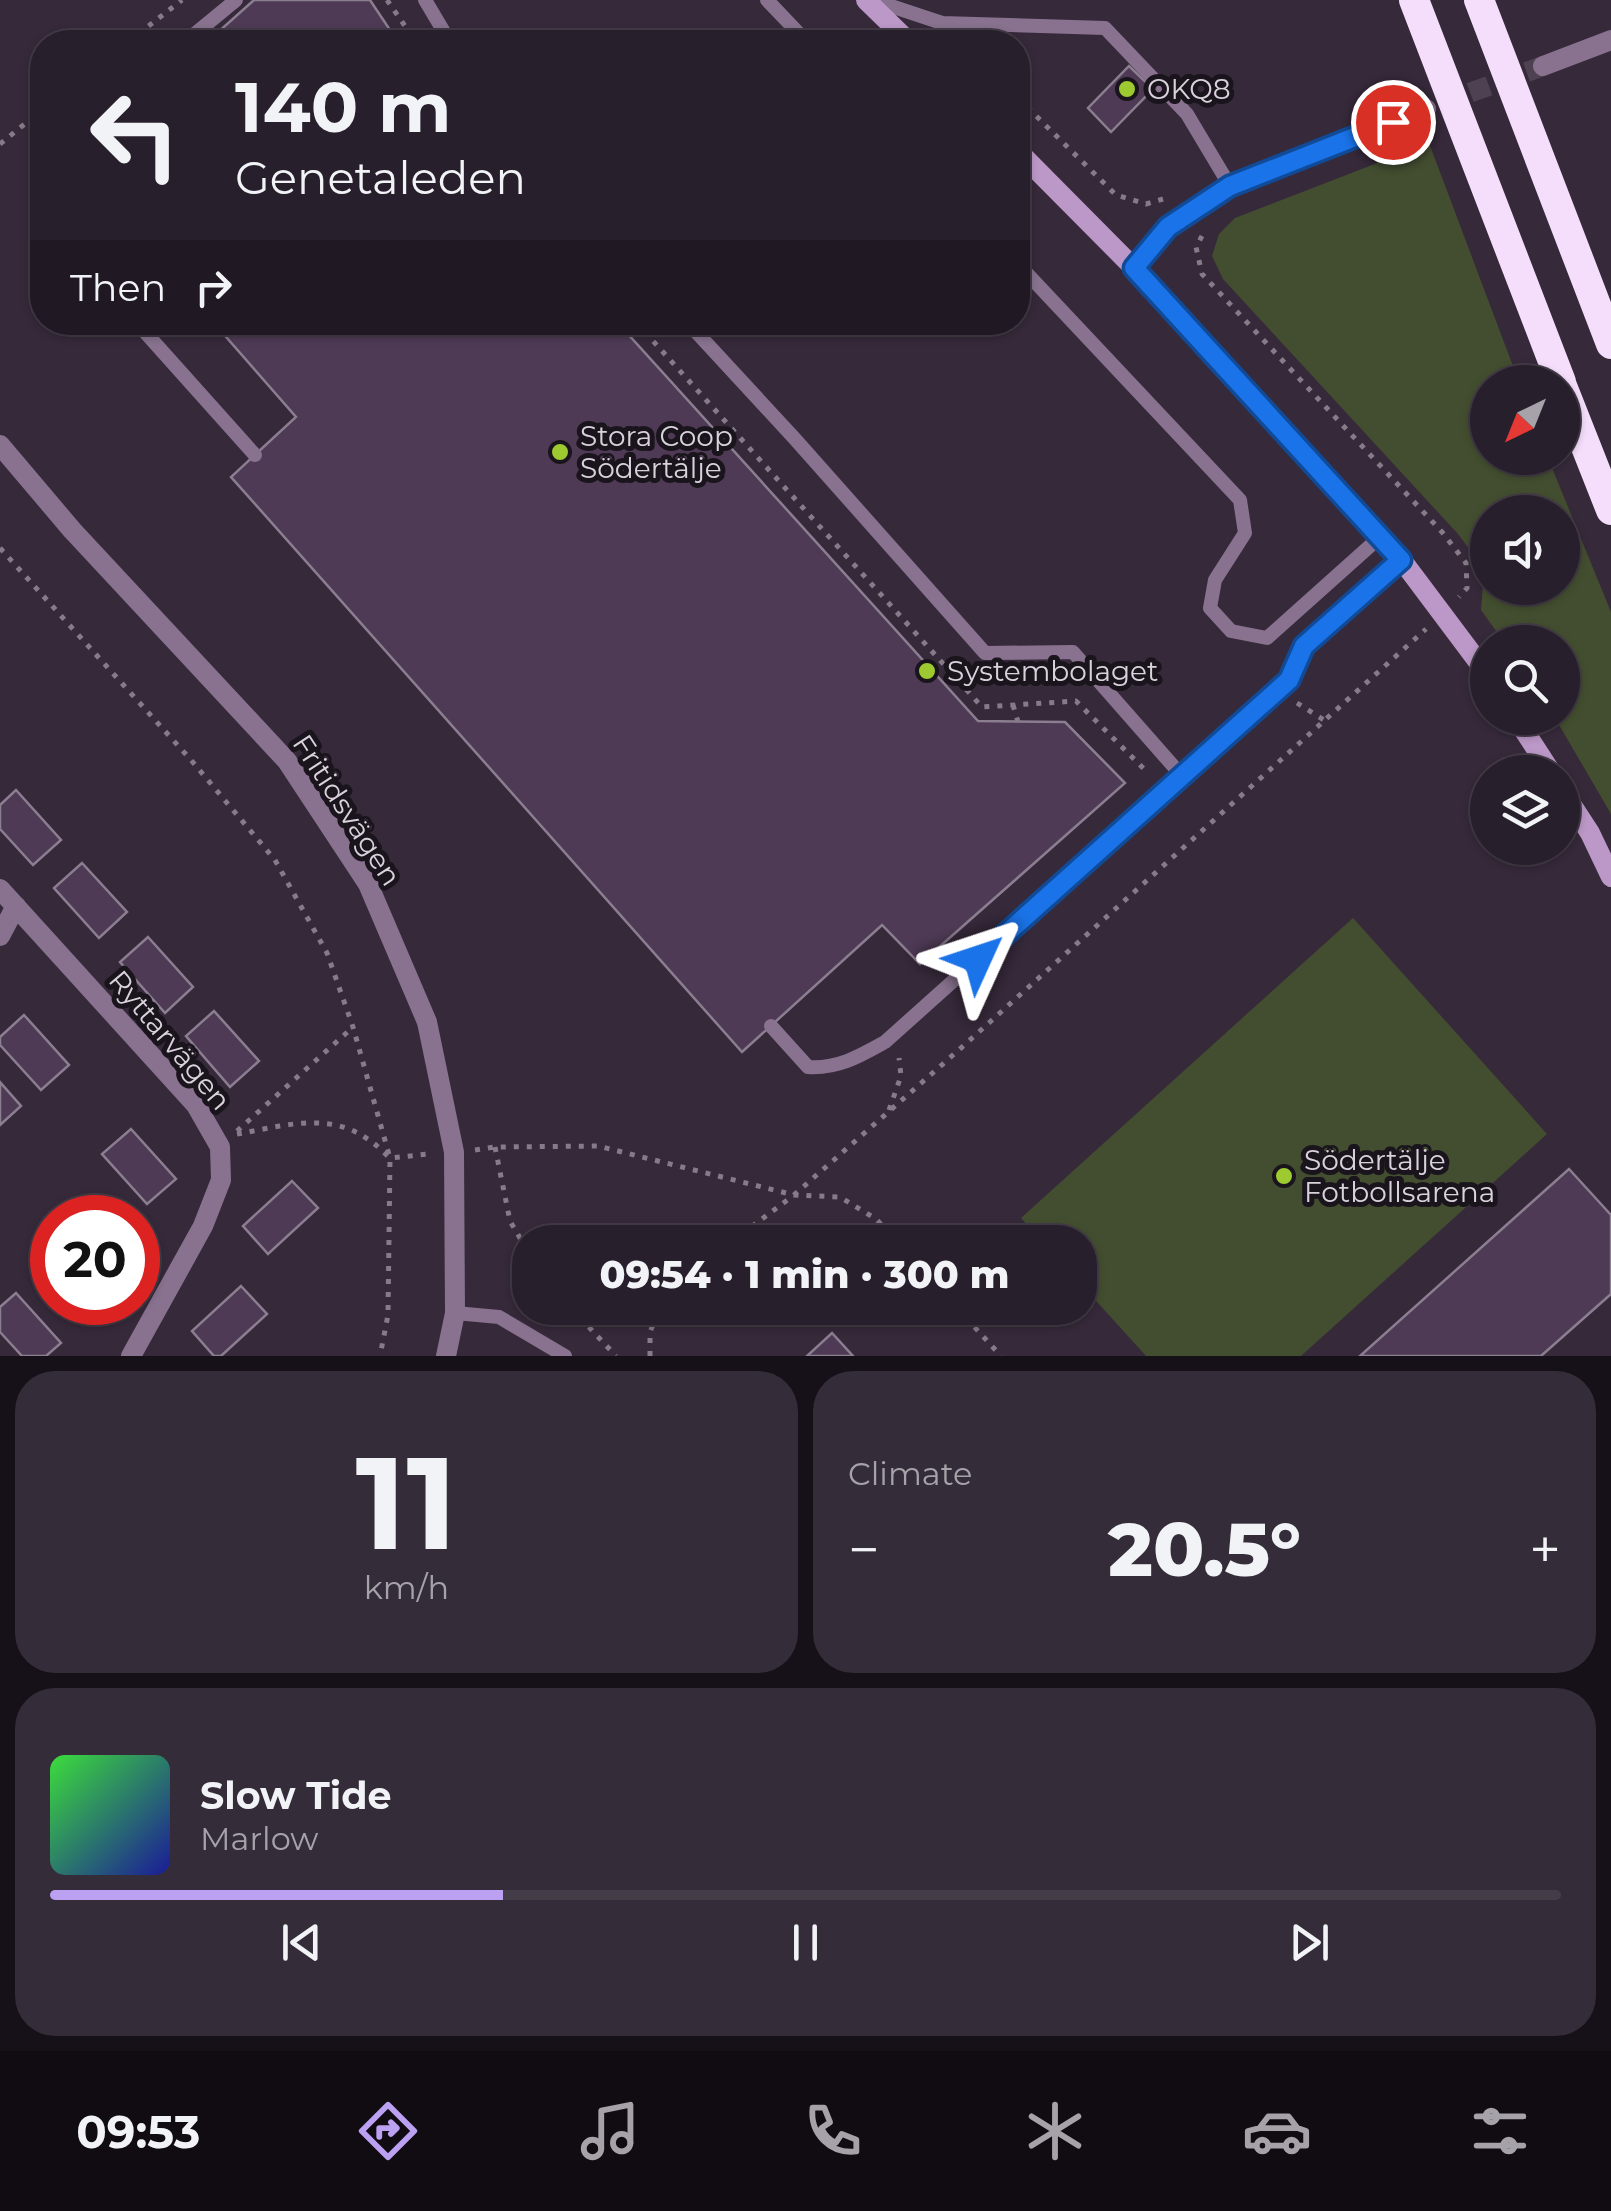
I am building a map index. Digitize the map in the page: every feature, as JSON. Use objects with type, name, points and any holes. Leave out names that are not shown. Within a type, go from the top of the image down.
[{"type":"highway","points":[[1414,0],[1555,365]]},
{"type":"highway","points":[[1479,0],[1611,344]]},
{"type":"highway","points":[[1580,430],[1611,510]]},
{"type":"main road","points":[[870,0],[897,30]]},
{"type":"main road","points":[[1030,163],[1134,268],[1401,560],[1470,651]]},
{"type":"main road","points":[[1580,818],[1611,877]]},
{"type":"street","points":[[1543,66],[1611,40]]},
{"type":"street","points":[[1134,268],[1168,227],[1230,186],[1426,109]]},
{"type":"street","name":"Fritidsvägen","points":[[2,453],[286,760],[368,884],[428,1022],[454,1152],[454,1313],[446,1356]]},
{"type":"street","name":"Ryttarvägen","points":[[0,889],[196,1105],[220,1147],[221,1180],[203,1226],[131,1356]]},
{"type":"street","points":[[0,936],[16,906]]},
{"type":"lane","points":[[200,30],[236,0]]},
{"type":"lane","points":[[425,0],[443,30]]},
{"type":"lane","points":[[767,0],[796,30]]},
{"type":"lane","points":[[870,0],[942,24],[1105,28],[1187,114],[1230,186]]},
{"type":"lane","points":[[1030,277],[1240,500],[1245,533],[1215,580],[1210,608],[1231,632],[1267,638],[1380,537]]},
{"type":"lane","points":[[148,335],[255,455]]},
{"type":"lane","points":[[699,335],[985,653],[1073,652],[1182,776]]},
{"type":"lane","points":[[771,1026],[808,1067],[852,1062],[885,1042],[1289,680],[1304,646],[1401,560]]},
{"type":"lane","points":[[454,1313],[499,1317],[564,1356]]},
{"type":"path","points":[[143,30],[182,0]]},
{"type":"path","points":[[387,0],[408,30]]},
{"type":"path","points":[[1030,110],[1116,195],[1146,204],[1174,196],[1202,236]]},
{"type":"path","points":[[0,144],[30,120]]},
{"type":"path","points":[[754,1225],[888,1113],[1467,588],[1466,563],[1442,532],[1202,274],[1196,247],[1210,221]]},
{"type":"path","points":[[0,548],[191,760],[275,860],[327,953],[353,1026],[390,1158],[388,1315],[380,1356]]},
{"type":"path","points":[[1278,690],[1324,720]]},
{"type":"path","points":[[1013,705],[1018,722]]},
{"type":"path","points":[[353,1026],[234,1135],[302,1123],[332,1123],[364,1136],[390,1158],[496,1147],[598,1146],[794,1195],[840,1197],[882,1225]]},
{"type":"path","points":[[888,1113],[901,1076],[897,1031]]},
{"type":"path","points":[[496,1147],[512,1225]]},
{"type":"path","points":[[587,1325],[616,1356]]},
{"type":"path","points":[[650,1356],[653,1325]]},
{"type":"path","points":[[973,1325],[1001,1356]]},
{"type":"green space","points":[[1429,143],[1513,365],[1470,365],[1470,475],[1555,475],[1563,495],[1470,495],[1470,550],[1223,279],[1212,256],[1219,234],[1235,218]]},
{"type":"green space","points":[[1580,536],[1611,612],[1611,814],[1565,735],[1580,735],[1580,625],[1492,625],[1481,605],[1580,605]]},
{"type":"green space","name":"Södertälje Fotbollsarena","points":[[1353,918],[1547,1134],[1301,1356],[1146,1356],[1097,1302],[1097,1225],[1027,1225],[1021,1218]]},
{"type":"building","points":[[254,0],[370,0],[390,30],[220,30]]},
{"type":"building","points":[[1129,66],[1153,89],[1111,132],[1088,108]]},
{"type":"building","points":[[224,335],[629,335],[978,721],[1065,722],[1125,783],[920,964],[882,925],[742,1052],[231,477],[296,417]]},
{"type":"building","points":[[16,790],[61,840],[33,865],[0,829],[0,805]]},
{"type":"building","points":[[82,863],[127,912],[99,938],[54,888]]},
{"type":"building","points":[[148,937],[193,987],[165,1013],[120,962]]},
{"type":"building","points":[[214,1011],[259,1061],[230,1087],[186,1036]]},
{"type":"building","points":[[24,1015],[69,1065],[41,1090],[0,1045],[0,1037]]},
{"type":"building","points":[[0,1082],[21,1106],[0,1125]]},
{"type":"building","points":[[131,1129],[176,1179],[157,1195],[139,1195],[102,1154]]},
{"type":"building","points":[[1569,1169],[1611,1215],[1611,1294],[1541,1356],[1360,1356]]},
{"type":"building","points":[[292,1181],[318,1208],[268,1254],[243,1226]]},
{"type":"building","points":[[241,1286],[267,1314],[221,1356],[214,1356],[192,1331]]},
{"type":"building","points":[[16,1293],[30,1309],[30,1325],[45,1325],[61,1343],[46,1356],[22,1356],[0,1332],[0,1307]]},
{"type":"building","points":[[832,1333],[853,1356],[807,1356]]},
{"type":"tunnel","points":[[1442,103],[1543,66]]},
{"type":"place","name":"OKQ8","points":[[1127,89]]},
{"type":"place","name":"Stora Coop Södertälje","points":[[560,452]]},
{"type":"place","name":"Systembolaget","points":[[927,671]]},
{"type":"place","name":"Södertälje Fotbollsarena","points":[[1284,1176]]},
{"type":"route","points":[[978,959],[1289,680],[1304,646],[1401,560],[1134,268],[1168,227],[1230,186],[1393,122]]}]
